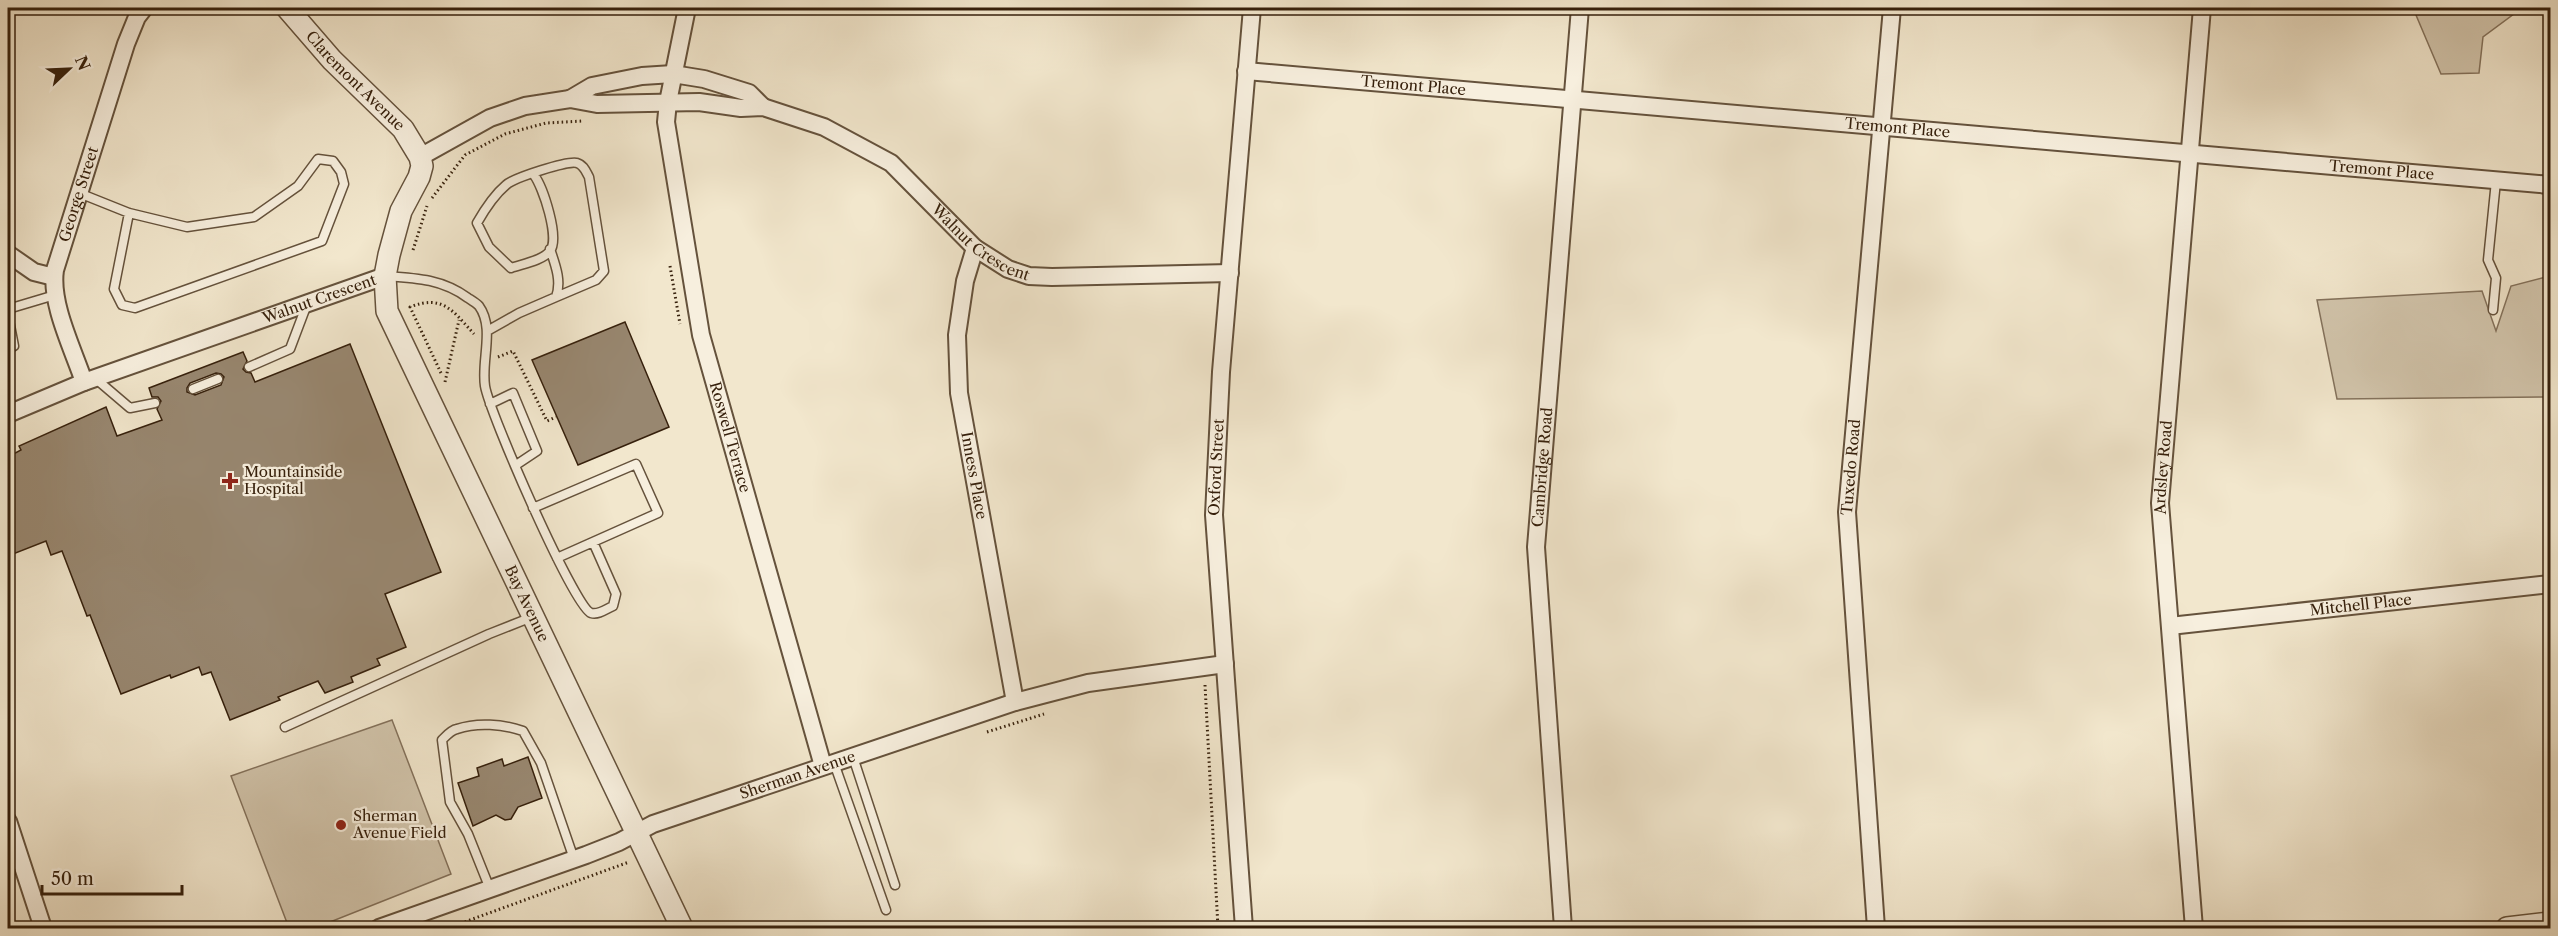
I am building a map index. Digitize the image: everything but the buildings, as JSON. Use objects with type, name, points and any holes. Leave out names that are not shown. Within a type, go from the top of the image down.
[{"type":"street","name":"George Street","points":[[90,380],[56,295],[54,277],[126,44],[137,17],[144,8]]},
{"type":"street","name":"Claremont Avenue","points":[[287,8],[340,68],[403,129],[420,157]]},
{"type":"street","name":"Roswell Terrace","points":[[687,8],[668,102],[667,131],[701,335],[829,765]]},
{"type":"street","name":"Oxford Street","points":[[1244,928],[1215,515],[1221,372],[1252,8]]},
{"type":"street","name":"Cambridge Road","points":[[1563,928],[1536,547],[1580,8]]},
{"type":"street","name":"Tuxedo Road","points":[[1876,928],[1847,512],[1892,8]]},
{"type":"street","name":"Ardsley Road","points":[[2194,928],[2160,503],[2202,8]]},
{"type":"street","name":"Tremont Place","points":[[1246,71],[2550,185]]},
{"type":"street","name":"Walnut Crescent","points":[[570,99],[592,86],[642,76],[673,75],[704,79],[749,93],[763,107]]},
{"type":"street","name":"Walnut Crescent","points":[[8,414],[90,380],[385,276],[401,211],[422,166],[420,157],[490,118],[525,106],[570,99],[597,104],[699,102],[741,108],[763,107],[824,127],[891,163],[975,248],[1008,269],[1029,276],[1052,278],[1230,273]]},
{"type":"street","name":"Inness Place","points":[[975,248],[965,281],[957,335],[959,393],[1015,702]]},
{"type":"street","points":[[8,254],[34,272],[54,277]]},
{"type":"street","name":"Bay Avenue","points":[[385,276],[385,297],[394,328],[682,928]]},
{"type":"street","name":"Mitchell Place","points":[[2170,626],[2550,584]]},
{"type":"street","name":"Sherman Avenue","points":[[379,928],[574,859],[619,842],[660,822],[1015,702],[1088,683],[1225,664]]},
{"type":"street","points":[[8,821],[44,928]]},
{"type":"street","points":[[2507,928],[2550,923]]},
{"type":"lane","points":[[79,192],[129,213],[187,227],[254,217],[298,186],[318,159],[333,161],[341,172],[344,184],[322,241],[135,308],[122,304],[114,289],[129,213]]},
{"type":"lane","points":[[489,330],[519,313],[596,280],[604,271],[589,177],[583,166],[575,162],[561,164],[534,175],[520,176],[507,184],[490,202],[477,223],[489,247],[511,268],[538,259],[550,249],[553,232],[542,190],[534,175]]},
{"type":"lane","points":[[2493,309],[2496,278],[2488,260],[2496,180]]},
{"type":"lane","points":[[550,249],[558,274],[556,297]]},
{"type":"lane","points":[[385,276],[432,280],[453,287],[479,306],[489,330],[485,346],[485,385],[490,404],[533,508],[557,558],[583,606],[591,612],[599,613],[613,606],[616,594],[593,542]]},
{"type":"lane","points":[[8,309],[56,295]]},
{"type":"lane","points":[[249,367],[290,349],[308,303]]},
{"type":"lane","points":[[8,315],[14,346],[8,349]]},
{"type":"lane","points":[[90,380],[130,408],[155,404]]},
{"type":"lane","points":[[193,389],[218,380]]},
{"type":"lane","points":[[490,404],[513,393],[537,452],[516,465]]},
{"type":"lane","points":[[533,508],[636,464],[658,513],[557,558]]},
{"type":"lane","points":[[285,727],[489,634],[532,617]]},
{"type":"lane","points":[[490,889],[468,834],[450,802],[442,740],[454,729],[508,726],[523,731],[541,763],[574,859]]},
{"type":"lane","points":[[853,757],[895,885]]},
{"type":"lane","points":[[829,765],[886,910]]},
{"type":"path","points":[[413,250],[429,201],[465,155],[505,134],[546,123],[590,120]]},
{"type":"path","points":[[670,266],[676,312],[682,334]]},
{"type":"path","points":[[460,319],[445,382],[410,307],[440,302],[460,319],[477,338]]},
{"type":"path","points":[[494,356],[496,358],[513,351],[547,421],[556,417]]},
{"type":"path","points":[[1205,683],[1218,928]]},
{"type":"path","points":[[978,735],[1045,714]]},
{"type":"path","points":[[448,928],[629,862],[633,872]]},
{"type":"shaded area","points":[[2413,8],[2522,8],[2483,37],[2479,73],[2441,74]]},
{"type":"shaded area","points":[[2550,276],[2550,397],[2337,399],[2317,300],[2482,291],[2496,331],[2511,286]]},
{"type":"shaded area","name":"Sherman Avenue Field","points":[[392,720],[451,874],[315,928],[289,928],[231,776]]},
{"type":"place","name":"Mountainside Hospital","points":[[230,481]]},
{"type":"place","name":"Sherman Avenue Field","points":[[341,825]]}]
